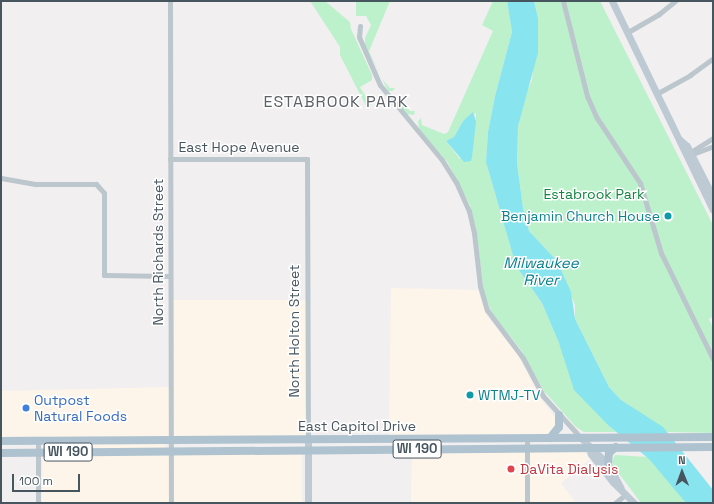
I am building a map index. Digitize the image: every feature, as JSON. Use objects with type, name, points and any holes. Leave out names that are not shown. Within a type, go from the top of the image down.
[{"type":"main road","points":[[550,438],[559,426],[559,415]]},
{"type":"main road","name":"East Capitol Drive","points":[[1,441],[527,438],[610,439],[713,437]]},
{"type":"main road","name":"East Capitol Drive","points":[[1,453],[713,447]]},
{"type":"main road","points":[[608,464],[609,453],[616,448]]},
{"type":"street","name":"North Richards Street","points":[[170,1],[171,503]]},
{"type":"street","points":[[563,1],[587,96],[597,118],[640,182],[661,253],[713,359]]},
{"type":"street","points":[[612,1],[680,140],[713,197]]},
{"type":"street","points":[[628,32],[659,14],[675,1]]},
{"type":"street","points":[[360,26],[359,37],[380,85],[442,160],[456,182],[469,211],[474,233],[480,286],[487,310],[519,352],[543,396],[589,448],[608,464],[624,491],[634,503]]},
{"type":"street","points":[[658,93],[690,75],[713,58]]},
{"type":"street","points":[[689,155],[713,138]]},
{"type":"street","points":[[689,155],[713,146]]},
{"type":"street","points":[[689,155],[713,210]]},
{"type":"street","name":"East Hope Avenue","points":[[170,160],[307,159]]},
{"type":"street","name":"North Holton Street","points":[[307,159],[308,503]]},
{"type":"street","points":[[1,178],[36,184],[96,184],[104,193],[104,275],[170,276]]},
{"type":"street","points":[[527,438],[527,503]]},
{"type":"street","points":[[38,440],[38,503]]},
{"type":"street","points":[[589,448],[591,454],[613,482],[624,491]]},
{"type":"street","points":[[615,503],[624,491]]},
{"type":"shaded area","points":[[391,288],[478,290],[487,316],[516,352],[541,399],[556,419],[557,424],[549,434],[389,435]]},
{"type":"shaded area","points":[[170,300],[307,300],[308,439],[165,440],[165,453],[302,453],[302,503],[42,503],[43,436],[1,437],[1,391],[171,387]]},
{"type":"shaded area","points":[[412,452],[584,452],[590,459],[561,483],[576,503],[411,503]]},
{"type":"green space","points":[[310,1],[325,1],[350,22],[351,29],[372,75],[372,80],[360,87],[371,105],[367,108],[340,55],[340,47]]},
{"type":"green space","points":[[356,1],[390,1],[369,51],[382,79],[365,45],[365,38],[371,25],[366,16],[356,16]]},
{"type":"green space","points":[[493,1],[507,1],[512,32],[495,96],[488,132],[486,162],[516,266],[542,303],[559,343],[609,426],[616,432],[584,432],[576,427],[544,391],[521,350],[492,313],[484,294],[476,228],[470,205],[448,163],[419,129],[418,121],[421,118],[422,125],[444,134],[448,132],[493,31],[482,25]],"holes":[[[476,113],[476,121],[460,159],[446,141],[454,137],[463,121]]]},
{"type":"green space","name":"Estabrook Park","points":[[534,1],[600,1],[713,225],[713,317],[709,319],[713,328],[713,433],[667,432],[621,400],[609,387],[575,319],[575,305],[557,261],[529,231],[523,208],[517,163],[518,126],[524,98],[532,80],[538,18]]},
{"type":"green space","points":[[382,79],[390,88],[395,88],[393,91],[388,91]]},
{"type":"green space","points":[[401,95],[401,100],[410,111],[415,111],[414,115],[405,114],[397,104]]},
{"type":"green space","points":[[615,455],[648,457],[687,503],[641,503],[614,467],[612,462]]},
{"type":"water","name":"Milwaukee River","points":[[507,1],[534,1],[538,18],[538,53],[518,126],[517,163],[523,208],[529,231],[557,261],[571,292],[575,319],[609,387],[621,400],[663,427],[713,490],[713,503],[686,503],[649,459],[609,426],[574,390],[559,343],[542,303],[516,266],[486,162],[488,132],[495,96],[512,32]]},
{"type":"water","points":[[473,112],[476,121],[472,157],[471,161],[464,162],[446,141],[454,137],[463,121]]},
{"type":"place","name":"Benjamin Church House","points":[[668,216]]},
{"type":"place","name":"WTMJ-TV","points":[[470,395]]},
{"type":"place","name":"Outpost Natural Foods","points":[[26,408]]},
{"type":"place","name":"DaVita Dialysis","points":[[511,469]]},
{"type":"district","name":"ESTABROOK PARK","points":[[336,102]]}]
